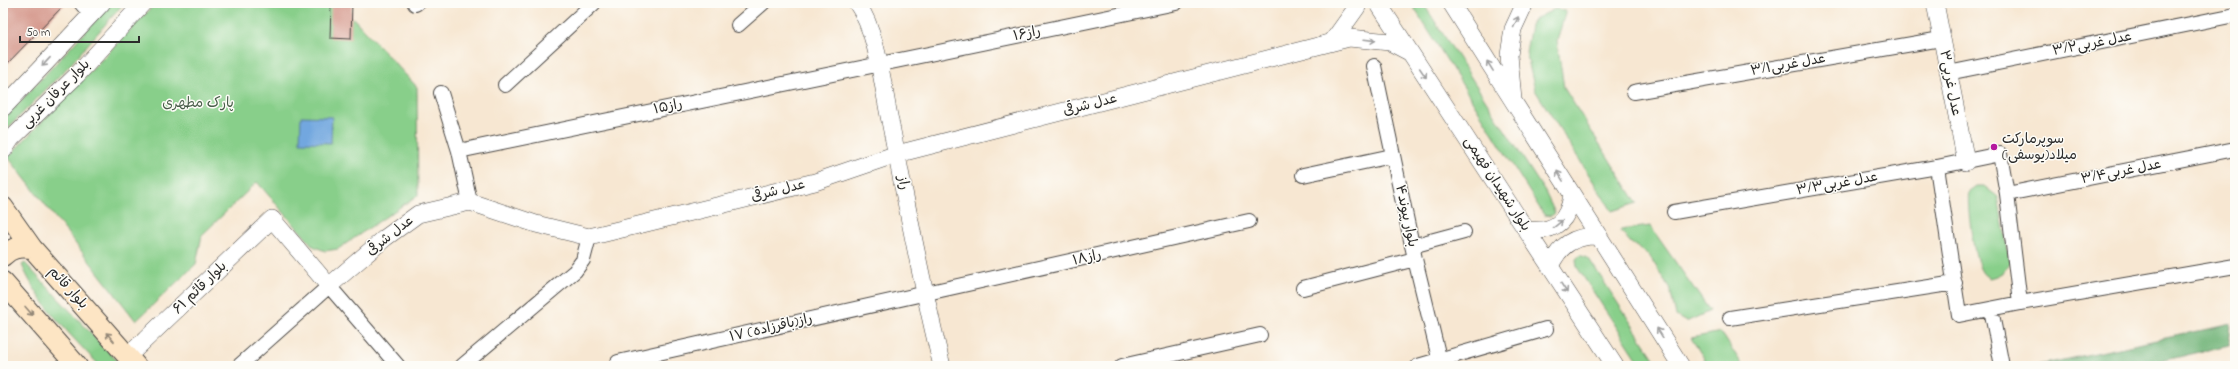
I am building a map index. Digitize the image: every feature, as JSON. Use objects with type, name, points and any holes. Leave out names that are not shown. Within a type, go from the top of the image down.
[{"type":"main road","name":"بلوار قائم","points":[[3,207],[32,248],[132,361]]},
{"type":"main road","points":[[3,256],[9,250],[19,247],[32,248]]},
{"type":"main road","points":[[3,282],[77,366]]},
{"type":"street","name":"بلوار عرفان غربی","points":[[3,151],[11,139],[77,75],[143,3]]},
{"type":"street","points":[[505,85],[594,3]]},
{"type":"street","points":[[738,25],[763,3]]},
{"type":"street","name":"راز","points":[[857,3],[866,16],[878,64],[924,294],[942,366]]},
{"type":"street","name":"راز۱۶","points":[[878,64],[1176,3]]},
{"type":"street","points":[[1332,42],[1357,7],[1357,3]]},
{"type":"street","name":"بلوار شهیدان فهیمی","points":[[1378,3],[1615,366]]},
{"type":"street","points":[[1451,3],[1681,366]]},
{"type":"street","points":[[1513,102],[1509,55],[1514,29],[1525,3]]},
{"type":"street","name":"عدل غربی۳","points":[[1935,3],[1966,162]]},
{"type":"street","name":"بلوار عرفان غربی","points":[[3,108],[91,7]]},
{"type":"street","name":"عدل غربی۳/۲","points":[[1948,73],[2235,15]]},
{"type":"street","name":"عدل شرقی","points":[[329,286],[418,214],[470,202],[536,224],[589,237],[815,182],[897,154],[1349,38],[1390,42],[1409,52]]},
{"type":"street","name":"عدل غربی۳/۱","points":[[1634,92],[1942,38]]},
{"type":"street","name":"راز۱۵","points":[[459,151],[878,64]]},
{"type":"street","name":"بلوار پیوند۴","points":[[1374,66],[1392,156],[1441,363]]},
{"type":"street","points":[[441,93],[459,151],[470,202]]},
{"type":"street","name":"عدل غربی۳/۴","points":[[2007,194],[2235,150]]},
{"type":"street","name":"عدل غربی۳/۳","points":[[1674,212],[1966,162],[2000,154],[2007,194]]},
{"type":"street","points":[[1303,175],[1392,156]]},
{"type":"street","points":[[1937,167],[1959,315],[2235,266]]},
{"type":"street","points":[[2007,194],[2020,303]]},
{"type":"street","points":[[1527,230],[1540,232],[1553,228],[1563,220],[1570,208],[1572,195]]},
{"type":"street","name":"بلوار قائم ۶۱","points":[[132,361],[272,220],[329,286]]},
{"type":"street","name":"راز۱۸","points":[[924,294],[1249,221]]},
{"type":"street","points":[[1303,288],[1414,252],[1464,232]]},
{"type":"street","points":[[1550,267],[1560,249],[1569,242],[1578,238],[1599,236]]},
{"type":"street","points":[[462,366],[575,271],[583,260],[589,237]]},
{"type":"street","points":[[1730,318],[1955,283]]},
{"type":"street","points":[[239,366],[329,286],[398,366]]},
{"type":"street","name":"۱۷ راز(باقرزاده)","points":[[618,362],[924,294]]},
{"type":"street","points":[[1991,309],[2002,366]]},
{"type":"street","points":[[1418,366],[1441,363],[1546,329]]},
{"type":"street","points":[[1122,366],[1260,335]]},
{"type":"green space","points":[[112,3],[124,3],[70,65],[3,133],[3,120]]},
{"type":"green space","name":"پارک مطهری","points":[[156,3],[339,3],[417,87],[418,195],[338,249],[325,251],[313,246],[257,182],[202,235],[196,264],[136,321],[8,157]]},
{"type":"green space","points":[[1411,3],[1423,3],[1545,192],[1555,213],[1551,216],[1544,215]]},
{"type":"green space","points":[[1555,9],[1566,10],[1557,41],[1564,88],[1637,203],[1612,211],[1535,90],[1526,52],[1531,25],[1535,19]]},
{"type":"green space","points":[[1976,186],[1984,186],[1998,197],[2010,263],[2001,273],[1989,278],[1983,273],[1979,266],[1971,232],[1968,198],[1969,191]]},
{"type":"green space","points":[[1650,226],[1710,311],[1686,322],[1676,316],[1670,289],[1649,255],[1631,243],[1620,230]]},
{"type":"green space","points":[[1580,255],[1589,259],[1659,366],[1642,366],[1577,267],[1576,259]]},
{"type":"green space","points":[[25,263],[122,366],[100,366],[78,343],[46,306],[37,293],[22,265]]},
{"type":"green space","points":[[2231,324],[2229,345],[2141,366],[2035,366]]},
{"type":"green space","points":[[1721,332],[1743,366],[1709,366],[1691,338]]},
{"type":"water","points":[[301,116],[332,117],[331,143],[300,142]]},
{"type":"building","points":[[3,3],[66,3],[3,68]]},
{"type":"building","points":[[331,3],[352,3],[351,39],[330,38]]},
{"type":"place","name":"سوپرمارکت میلاد(یوسفی)","points":[[1994,147]]}]
